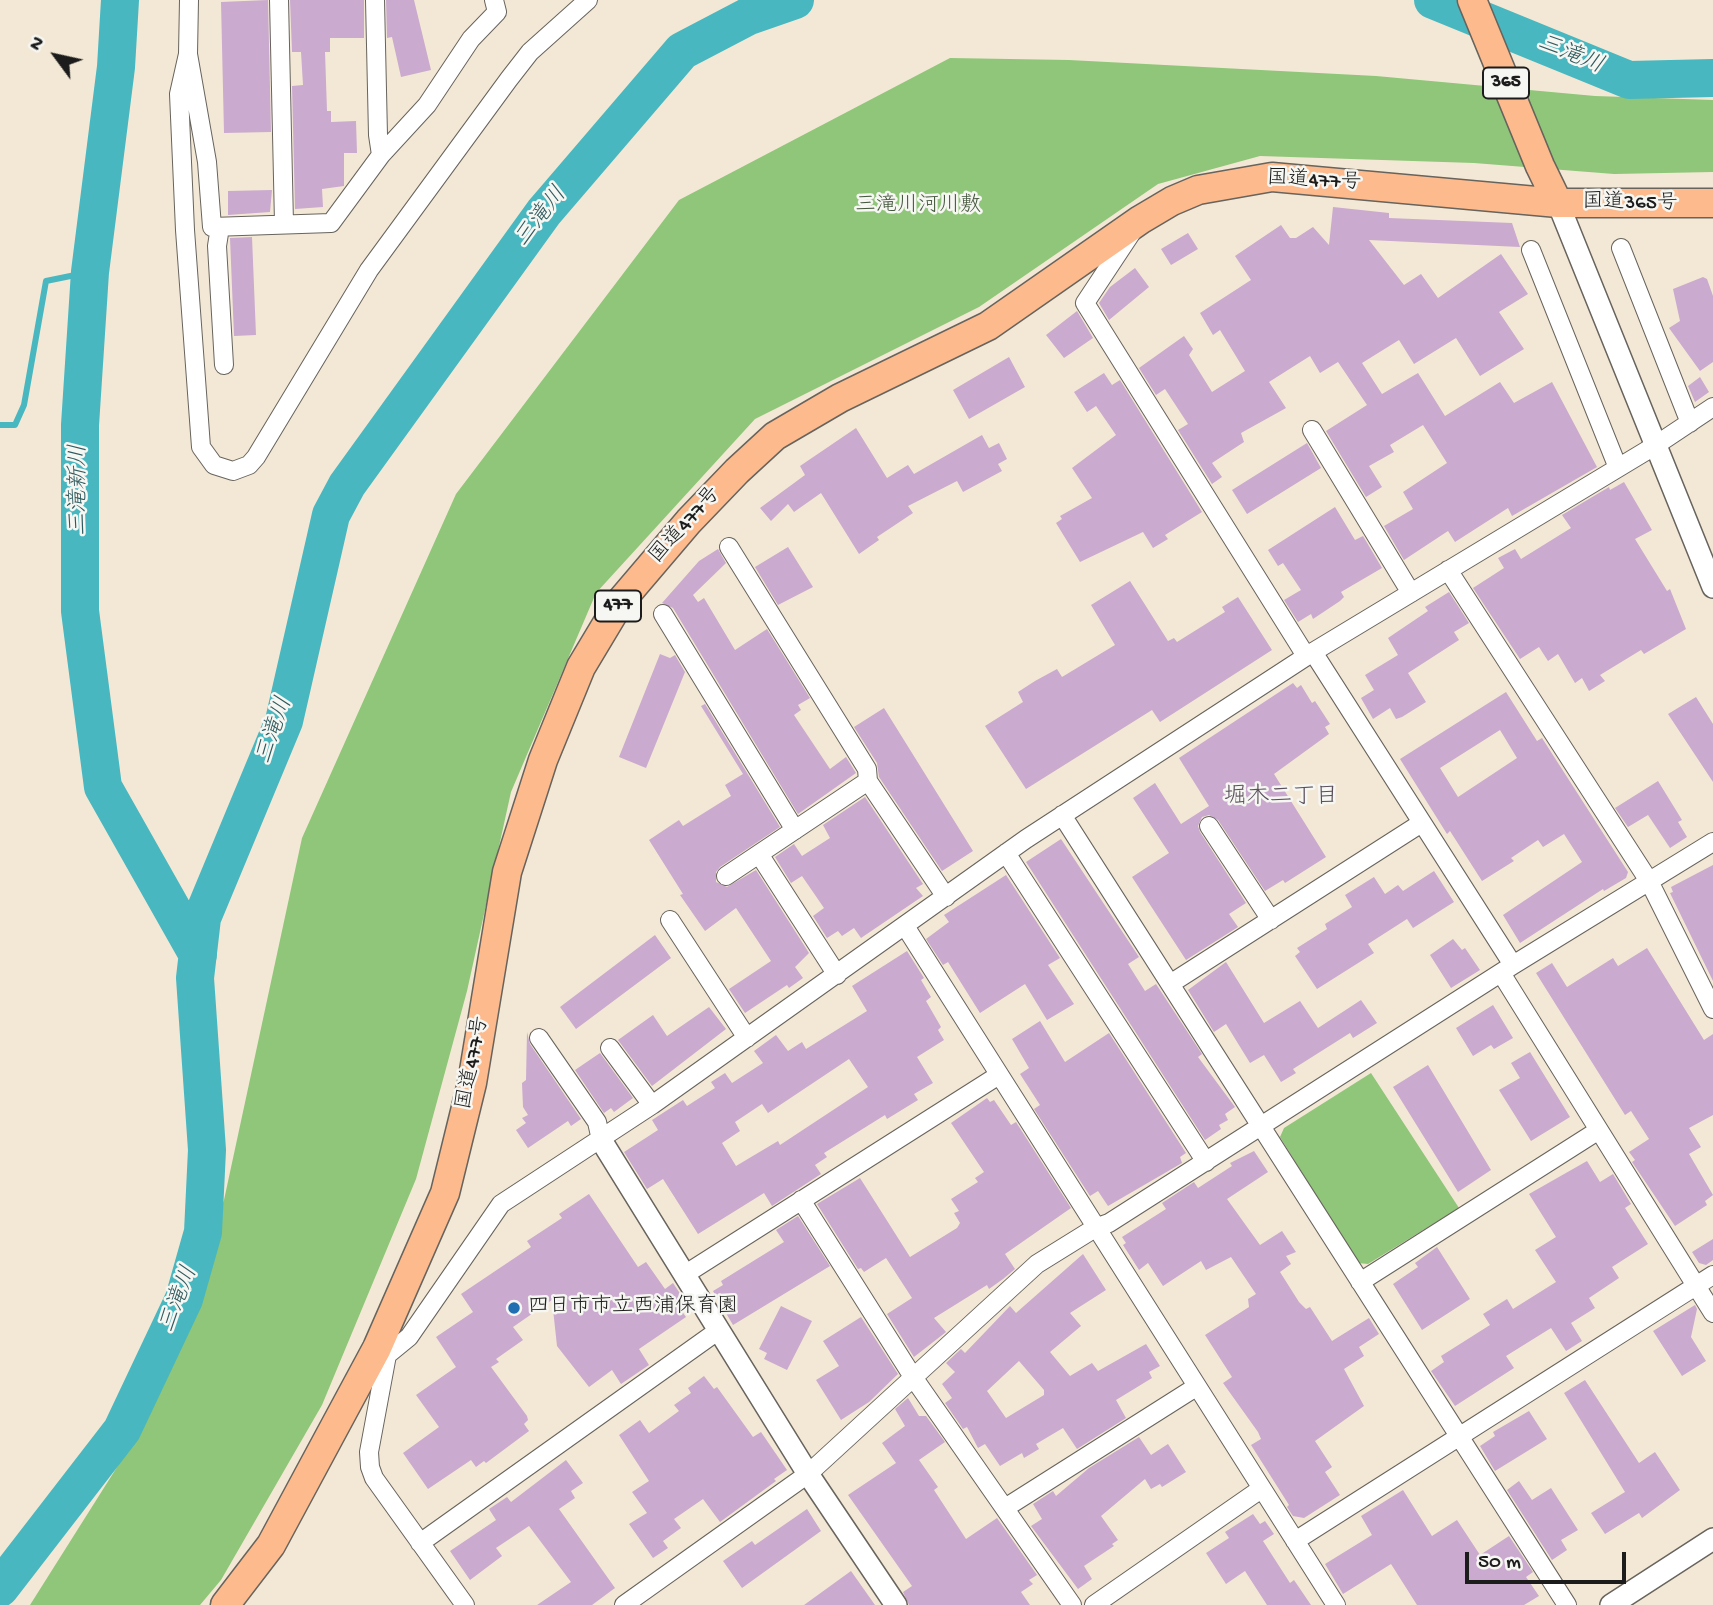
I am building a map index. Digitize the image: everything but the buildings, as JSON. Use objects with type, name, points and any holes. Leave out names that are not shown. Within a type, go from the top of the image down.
[{"type":"highway","name":"国道365号","points":[[1472,0],[1540,166],[1558,202],[1713,203]]},
{"type":"highway","name":"国道477号","points":[[225,1605],[271,1545],[382,1352],[445,1194],[472,1083],[507,872],[542,760],[581,667],[620,602],[689,521],[775,436],[840,398],[988,327],[1140,220],[1172,201],[1198,190],[1272,177],[1558,202]]},
{"type":"street","points":[[189,0],[188,54],[180,94],[180,121],[184,230],[201,447],[214,465],[233,471],[249,465],[256,457],[369,270],[502,87],[530,52],[588,0]]},
{"type":"street","points":[[279,0],[285,223]]},
{"type":"street","points":[[375,0],[378,135],[381,155]]},
{"type":"street","points":[[188,54],[207,162],[212,227],[331,223],[381,155],[419,115],[471,40],[497,12],[494,0]]},
{"type":"street","points":[[1558,202],[1713,587]]},
{"type":"street","points":[[1140,220],[1085,303],[1420,824],[1599,1130],[1713,1313]]},
{"type":"street","points":[[220,227],[217,246],[224,365]]},
{"type":"street","points":[[1621,248],[1690,423]]},
{"type":"street","points":[[1531,250],[1618,468]]},
{"type":"street","points":[[465,1605],[374,1478],[369,1452],[382,1352],[410,1337],[501,1204],[652,1105],[1062,815],[1310,654],[1656,445],[1713,407]]},
{"type":"street","points":[[1312,430],[1411,593]]},
{"type":"street","points":[[729,547],[867,769],[868,781],[946,897]]},
{"type":"street","points":[[1448,570],[1649,881],[1713,1009]]},
{"type":"street","points":[[663,614],[795,830]]},
{"type":"street","points":[[726,876],[868,781]]},
{"type":"street","points":[[1062,815],[1567,1605]]},
{"type":"street","points":[[1170,984],[1420,824]]},
{"type":"street","points":[[1209,826],[1270,919]]},
{"type":"street","points":[[624,1605],[808,1474],[1037,1264],[1109,1223],[1507,969],[1713,842]]},
{"type":"street","points":[[1006,853],[1206,1162]]},
{"type":"street","points":[[759,854],[837,975]]},
{"type":"street","points":[[670,920],[747,1038]]},
{"type":"street","points":[[905,926],[1336,1605]]},
{"type":"street","points":[[539,1038],[597,1122],[601,1140],[808,1474],[896,1605]]},
{"type":"street","points":[[610,1048],[652,1105]]},
{"type":"street","points":[[684,1275],[999,1075]]},
{"type":"street","points":[[1360,1282],[1599,1130]]},
{"type":"street","points":[[801,1200],[914,1377],[1072,1605]]},
{"type":"street","points":[[1295,1541],[1713,1275]]},
{"type":"street","points":[[420,1543],[719,1331]]},
{"type":"street","points":[[1005,1508],[1196,1387]]},
{"type":"street","points":[[1094,1605],[1261,1489]]},
{"type":"street","points":[[1611,1605],[1713,1539]]},
{"type":"green space","name":"三滝川河川敷","points":[[950,58],[1069,60],[1376,76],[1595,96],[1713,100],[1713,172],[1614,174],[1474,163],[1260,156],[1158,184],[979,307],[755,419],[596,593],[511,792],[467,991],[416,1179],[322,1405],[221,1580],[200,1605],[30,1605],[119,1464],[224,1200],[302,838],[456,494],[679,200]]},
{"type":"green space","points":[[1371,1073],[1459,1208],[1368,1264],[1358,1263],[1280,1137],[1284,1128]]},
{"type":"waterway","name":"三滝新川","points":[[120,0],[116,67],[90,272],[80,425],[80,611],[103,787],[198,955]]},
{"type":"waterway","name":"三滝川","points":[[0,1588],[122,1430],[184,1299],[203,1232],[207,1150],[195,978],[202,918],[284,721],[331,515],[347,485],[544,212],[682,51],[749,16],[795,0]]},
{"type":"waterway","name":"三滝川","points":[[1433,0],[1629,80],[1713,78]]},
{"type":"waterway","points":[[0,425],[15,425],[24,405],[46,281],[90,272]]},
{"type":"place","name":"四日市市立西浦保育園","points":[[514,1308]]},
{"type":"district","name":"堀木二丁目","points":[[1281,798]]}]
